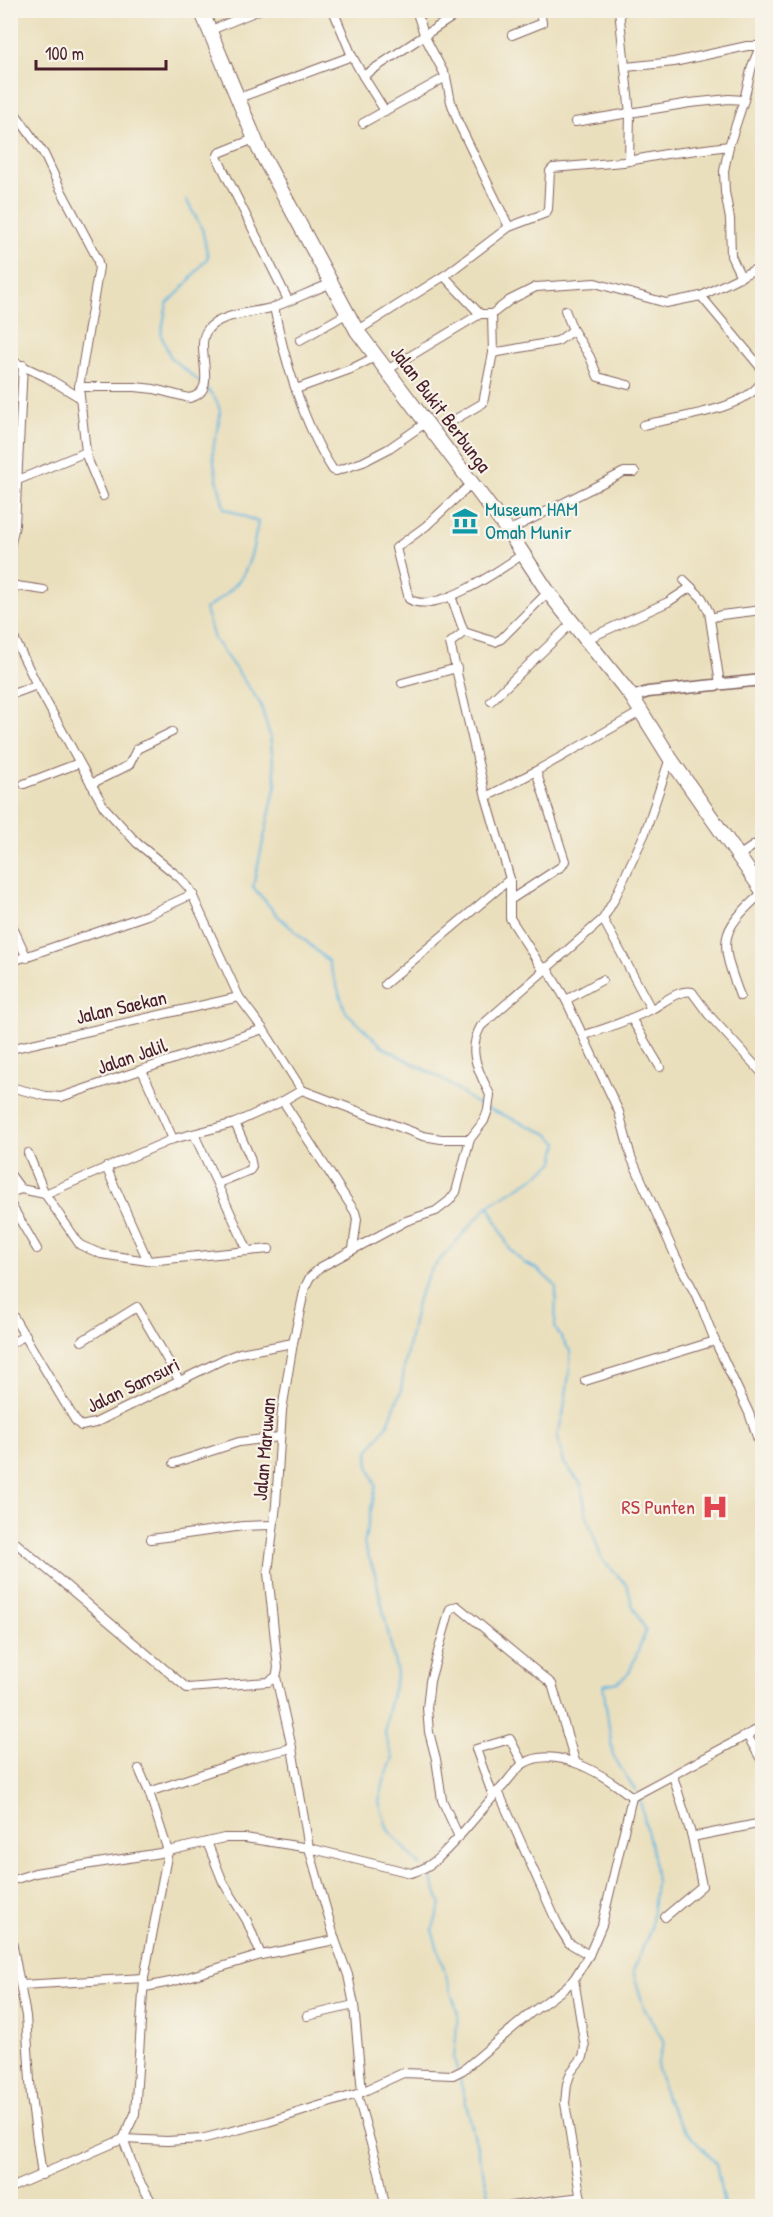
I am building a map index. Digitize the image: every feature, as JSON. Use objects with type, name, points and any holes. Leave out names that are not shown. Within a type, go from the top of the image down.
[{"type":"main road","name":"Jalan Bukit Berbunga","points":[[201,10],[254,139],[357,331],[508,531],[572,624],[632,697],[670,758],[762,892]]},
{"type":"street","points":[[209,31],[259,10]]},
{"type":"street","points":[[333,10],[352,56],[385,111]]},
{"type":"street","points":[[416,10],[425,37],[446,77],[458,122],[509,227]]},
{"type":"street","points":[[363,76],[463,10]]},
{"type":"street","points":[[512,35],[542,23],[540,10]]},
{"type":"street","points":[[619,10],[630,114],[629,161]]},
{"type":"street","points":[[626,68],[674,62],[761,44]]},
{"type":"street","points":[[741,277],[731,256],[730,219],[724,171],[752,66],[761,44]]},
{"type":"street","points":[[236,99],[352,56]]},
{"type":"street","points":[[363,123],[446,77]]},
{"type":"street","points":[[575,122],[690,103],[729,99],[744,100]]},
{"type":"street","points":[[10,106],[44,154],[97,258],[99,267],[79,397],[85,453],[102,496]]},
{"type":"street","points":[[254,139],[219,153],[217,157],[288,300]]},
{"type":"street","points":[[357,331],[444,276],[509,227],[547,211],[550,171],[553,168],[629,161],[729,146]]},
{"type":"street","points":[[387,370],[480,314],[492,314],[510,300],[536,287],[595,283],[662,303],[700,296],[762,266]]},
{"type":"street","points":[[444,276],[480,314]]},
{"type":"street","points":[[79,387],[135,387],[154,389],[189,398],[197,395],[204,385],[203,340],[206,330],[219,322],[244,313],[274,307],[330,284]]},
{"type":"street","points":[[700,296],[762,369]]},
{"type":"street","points":[[274,307],[302,407],[334,471],[363,462],[388,449],[427,422]]},
{"type":"street","points":[[565,310],[598,377],[628,385]]},
{"type":"street","points":[[300,340],[348,314]]},
{"type":"street","points":[[454,420],[482,405],[489,382],[493,353],[492,314]]},
{"type":"street","points":[[493,353],[558,340],[573,330]]},
{"type":"street","points":[[296,389],[351,369],[377,356]]},
{"type":"street","points":[[10,360],[79,397]]},
{"type":"street","points":[[10,548],[15,525],[18,480],[22,365]]},
{"type":"street","points":[[644,425],[729,405],[752,394],[762,381]]},
{"type":"street","points":[[18,480],[85,453]]},
{"type":"street","points":[[508,531],[624,472],[635,472]]},
{"type":"street","points":[[472,483],[426,526],[396,549],[410,600],[433,601],[451,596],[524,554]]},
{"type":"street","points":[[684,580],[702,598],[711,618],[720,684]]},
{"type":"street","points":[[10,585],[44,590]]},
{"type":"street","points":[[585,640],[668,602],[691,587]]},
{"type":"street","points":[[464,632],[495,642],[501,639],[548,592]]},
{"type":"street","points":[[451,596],[464,632]]},
{"type":"street","points":[[711,618],[762,610]]},
{"type":"street","points":[[491,701],[572,624]]},
{"type":"street","points":[[10,630],[37,685],[108,814],[137,843],[180,878],[193,894],[239,997],[263,1029],[302,1090],[423,1136],[441,1139],[470,1138]]},
{"type":"street","points":[[464,632],[450,643],[486,796],[510,879],[510,918],[566,1000],[584,1035],[620,1112],[631,1157],[675,1255],[700,1302],[715,1341],[749,1413],[762,1452]]},
{"type":"street","points":[[402,683],[457,668]]},
{"type":"street","points":[[632,697],[648,692],[762,680]]},
{"type":"street","points":[[10,695],[37,685]]},
{"type":"street","points":[[486,796],[536,771],[642,711]]},
{"type":"street","points":[[91,784],[129,765],[137,748],[172,732]]},
{"type":"street","points":[[651,1009],[603,919],[645,834],[670,758]]},
{"type":"street","points":[[24,784],[79,762]]},
{"type":"street","points":[[510,900],[562,866],[565,861],[536,771]]},
{"type":"street","points":[[737,857],[762,840]]},
{"type":"street","points":[[385,984],[510,879]]},
{"type":"street","points":[[740,996],[731,972],[727,951],[728,931],[738,915],[762,892]]},
{"type":"street","points":[[10,962],[147,915],[193,894]]},
{"type":"street","name":"Jalan Maruwan","points":[[385,2206],[359,2093],[354,2005],[348,1974],[335,1940],[309,1848],[292,1748],[276,1677],[278,1662],[268,1573],[276,1505],[279,1437],[293,1343],[305,1287],[310,1277],[321,1267],[353,1249],[406,1221],[444,1206],[456,1192],[470,1138],[484,1121],[490,1102],[490,1095],[473,1056],[475,1037],[481,1026],[544,968],[603,919]]},
{"type":"street","points":[[10,921],[27,958]]},
{"type":"street","points":[[566,1000],[602,980]]},
{"type":"street","points":[[584,1035],[631,1018],[683,992],[692,992],[709,1015],[762,1073]]},
{"type":"street","name":"Jalan Saekan","points":[[10,1048],[239,997]]},
{"type":"street","points":[[631,1018],[660,1067]]},
{"type":"street","name":"Jalan Jalil","points":[[10,1087],[46,1096],[61,1097],[263,1029]]},
{"type":"street","points":[[142,1070],[173,1139]]},
{"type":"street","points":[[10,1193],[21,1189],[45,1194],[173,1139],[235,1123],[302,1090]]},
{"type":"street","points":[[283,1101],[353,1208],[357,1219],[353,1249]]},
{"type":"street","points":[[218,1184],[252,1167],[235,1123]]},
{"type":"street","points":[[194,1134],[248,1251]]},
{"type":"street","points":[[28,1153],[45,1194],[80,1245],[101,1254],[148,1261],[269,1249]]},
{"type":"street","points":[[106,1167],[148,1261]]},
{"type":"street","points":[[10,1174],[21,1189]]},
{"type":"street","points":[[10,1203],[37,1249]]},
{"type":"street","points":[[82,1341],[137,1307],[178,1380]]},
{"type":"street","name":"Jalan Samsuri","points":[[10,1311],[75,1420],[81,1426],[95,1423],[178,1380],[240,1353],[293,1343]]},
{"type":"street","points":[[10,1344],[26,1335]]},
{"type":"street","points":[[585,1382],[715,1341]]},
{"type":"street","points":[[174,1463],[239,1442],[279,1437]]},
{"type":"street","points":[[151,1539],[243,1526],[273,1525]]},
{"type":"street","points":[[10,1538],[187,1688],[268,1682],[276,1677]]},
{"type":"street","points":[[459,1837],[440,1794],[428,1708],[432,1671],[440,1639],[452,1607],[457,1606],[552,1684],[575,1761]]},
{"type":"street","points":[[10,2188],[123,2139],[167,2141],[201,2139],[268,2122],[359,2093],[403,2073],[453,2075],[463,2070],[574,1979],[589,1955],[602,1924],[636,1795],[762,1727]]},
{"type":"street","points":[[747,1735],[762,1761]]},
{"type":"street","points":[[523,1764],[510,1739],[476,1748],[559,1928],[569,1943],[589,1955]]},
{"type":"street","points":[[149,1792],[250,1758],[292,1748]]},
{"type":"street","points":[[10,1881],[48,1870],[168,1851],[224,1838],[245,1838],[309,1848],[411,1873],[423,1870],[435,1862],[523,1764],[535,1759],[575,1761],[636,1795]]},
{"type":"street","points":[[123,2139],[135,2114],[144,1982],[168,1851],[139,1768]]},
{"type":"street","points":[[665,1917],[702,1888],[692,1837],[673,1776]]},
{"type":"street","points":[[692,1837],[762,1823]]},
{"type":"street","points":[[207,1842],[223,1882],[247,1921],[261,1955]]},
{"type":"street","points":[[10,1931],[26,2016],[31,2097],[42,2175]]},
{"type":"street","points":[[21,1985],[175,1981],[261,1955],[335,1940]]},
{"type":"street","points":[[511,2206],[581,2202],[566,2103],[567,2084],[585,2047],[574,1979]]},
{"type":"street","points":[[307,2016],[354,2005]]},
{"type":"street","points":[[123,2139],[137,2177],[154,2206]]},
{"type":"waterway","points":[[186,199],[202,229],[208,257],[167,304],[161,335],[171,358],[201,383]]},
{"type":"waterway","points":[[205,387],[213,396],[220,411],[213,458],[224,508],[258,522],[249,563],[244,573],[229,591],[205,609],[214,639],[260,703],[270,736],[276,784],[253,887],[278,916],[328,961],[346,1012],[383,1047],[442,1079],[477,1104],[548,1134],[558,1143],[554,1162],[538,1175],[488,1206],[431,1270],[418,1298],[401,1391],[387,1426],[368,1451],[369,1467],[376,1486],[364,1544],[375,1574],[397,1673],[387,1714],[385,1735],[393,1758],[379,1802],[388,1830],[421,1866]]},
{"type":"waterway","points":[[489,1206],[509,1248],[524,1263],[537,1269],[556,1286],[555,1328],[570,1351],[563,1416],[557,1435],[564,1463],[581,1484],[586,1513],[602,1560],[627,1585],[632,1604],[646,1631],[629,1673],[618,1682],[603,1685],[613,1756],[636,1791]]},
{"type":"waterway","points":[[639,1796],[653,1856],[656,1882],[651,1928],[633,1971],[644,2008],[664,2042],[657,2065],[666,2098],[681,2126],[716,2163],[724,2206]]},
{"type":"waterway","points":[[425,1870],[431,1877],[441,1905],[432,1930],[458,2014],[454,2058],[457,2070]]},
{"type":"waterway","points":[[459,2076],[492,2206]]},
{"type":"place","name":"Museum HAM Omah Munir","points":[[465,521]]},
{"type":"place","name":"RS Punten","points":[[715,1507]]}]
